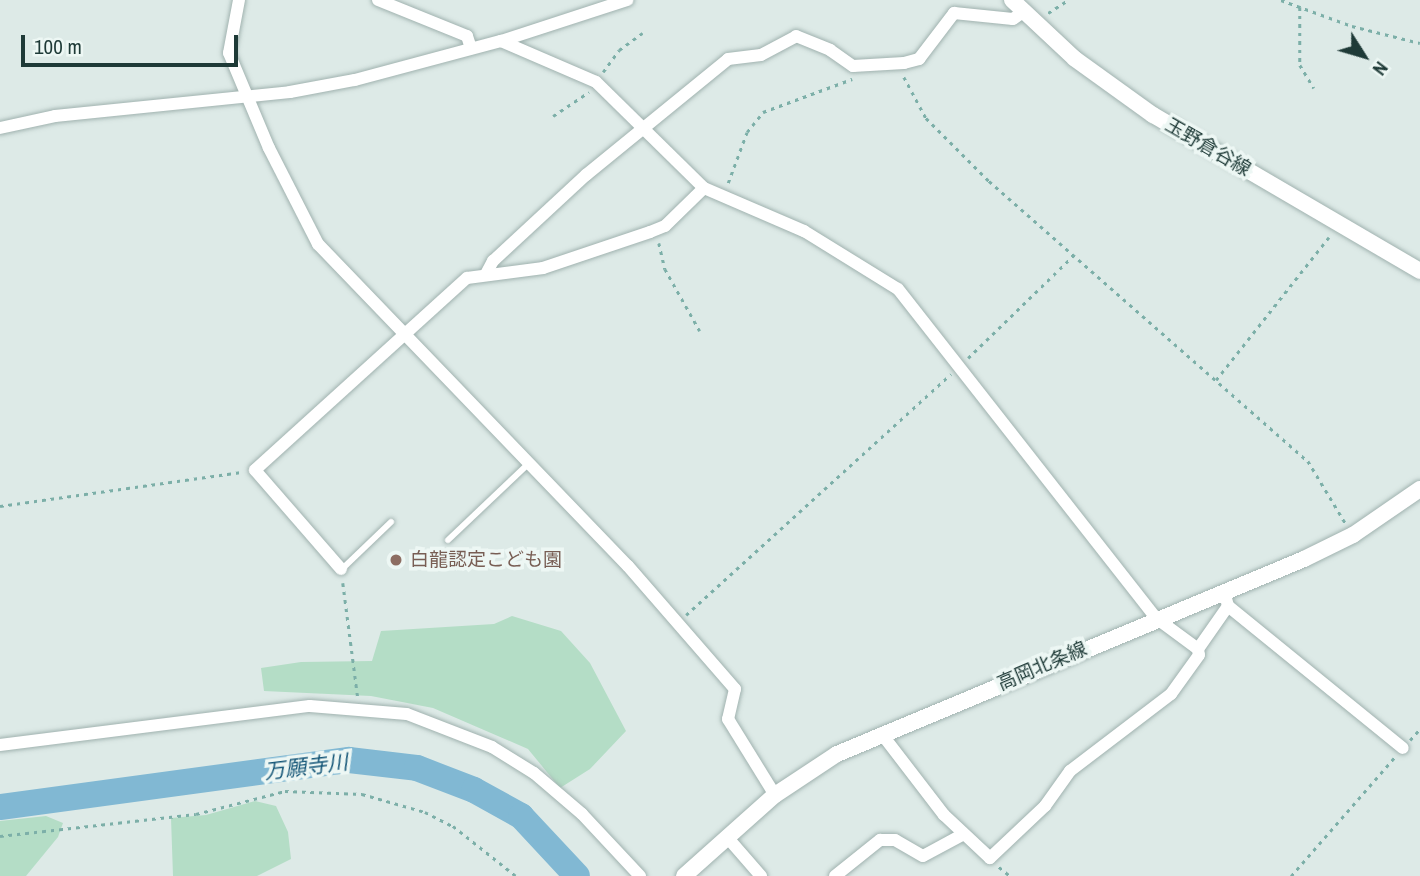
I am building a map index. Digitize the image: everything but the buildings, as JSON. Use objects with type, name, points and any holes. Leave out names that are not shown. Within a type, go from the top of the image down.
[{"type":"main road","name":"玉野倉谷線","points":[[1023,11],[1153,115],[1420,271]]},
{"type":"main road","name":"高岡北条線","points":[[684,876],[775,795],[837,754],[1156,618],[1226,598],[1353,536],[1420,489]]},
{"type":"street","points":[[239,0],[229,52],[318,244],[530,462],[735,689],[728,719],[775,795]]},
{"type":"street","points":[[378,0],[467,36],[471,48]]},
{"type":"street","points":[[0,128],[55,116],[249,97],[355,80],[501,41],[627,0]]},
{"type":"street","points":[[486,274],[486,268],[526,229],[728,59],[761,55],[796,36],[830,50],[845,64],[872,67],[899,63],[919,59],[954,13],[1013,19],[1023,11]]},
{"type":"street","points":[[501,41],[596,82],[704,188],[804,231],[898,289],[1156,618],[1198,649]]},
{"type":"street","points":[[341,569],[256,470],[467,278],[543,268],[655,230],[704,188]]},
{"type":"street","points":[[881,733],[962,835],[990,858],[1045,806],[1070,771],[1171,694],[1199,655],[1198,649],[1226,598],[1403,748]]},
{"type":"street","points":[[0,746],[242,712],[310,706],[360,708],[428,719],[492,747],[557,790],[640,876]]},
{"type":"street","points":[[835,876],[880,839],[895,840],[923,856],[962,835]]},
{"type":"street","points":[[727,837],[761,876]]},
{"type":"lane","points":[[447,540],[530,462]]},
{"type":"lane","points":[[341,569],[391,522]]},
{"type":"path","points":[[1023,11],[1068,0]]},
{"type":"path","points":[[1281,0],[1394,39],[1420,43]]},
{"type":"path","points":[[1300,7],[1300,65],[1314,88]]},
{"type":"path","points":[[899,63],[926,118],[989,181],[1308,461],[1353,536]]},
{"type":"path","points":[[724,197],[747,132],[763,112],[847,81],[872,67]]},
{"type":"path","points":[[1216,380],[1340,223]]},
{"type":"path","points":[[655,230],[666,269],[700,331]]},
{"type":"path","points":[[678,623],[959,367],[1074,255]]},
{"type":"path","points":[[0,506],[256,470]]},
{"type":"path","points":[[341,569],[360,708]]},
{"type":"path","points":[[1291,876],[1420,729]]},
{"type":"path","points":[[0,836],[196,814],[285,791],[362,794],[425,812],[453,826],[516,876]]},
{"type":"green space","points":[[512,616],[561,631],[590,663],[626,731],[590,769],[560,788],[528,749],[433,708],[371,696],[264,691],[261,668],[301,662],[372,661],[381,631],[494,624]]},
{"type":"green space","points":[[255,801],[276,806],[288,832],[291,859],[257,876],[173,876],[171,818],[206,815]]},
{"type":"green space","points":[[46,816],[63,823],[58,837],[26,876],[0,876],[0,821]]},
{"type":"waterway","name":"万願寺川","points":[[0,807],[349,760],[417,768],[474,790],[521,816],[577,876]]},
{"type":"place","name":"白龍認定こども園","points":[[396,560]]}]
